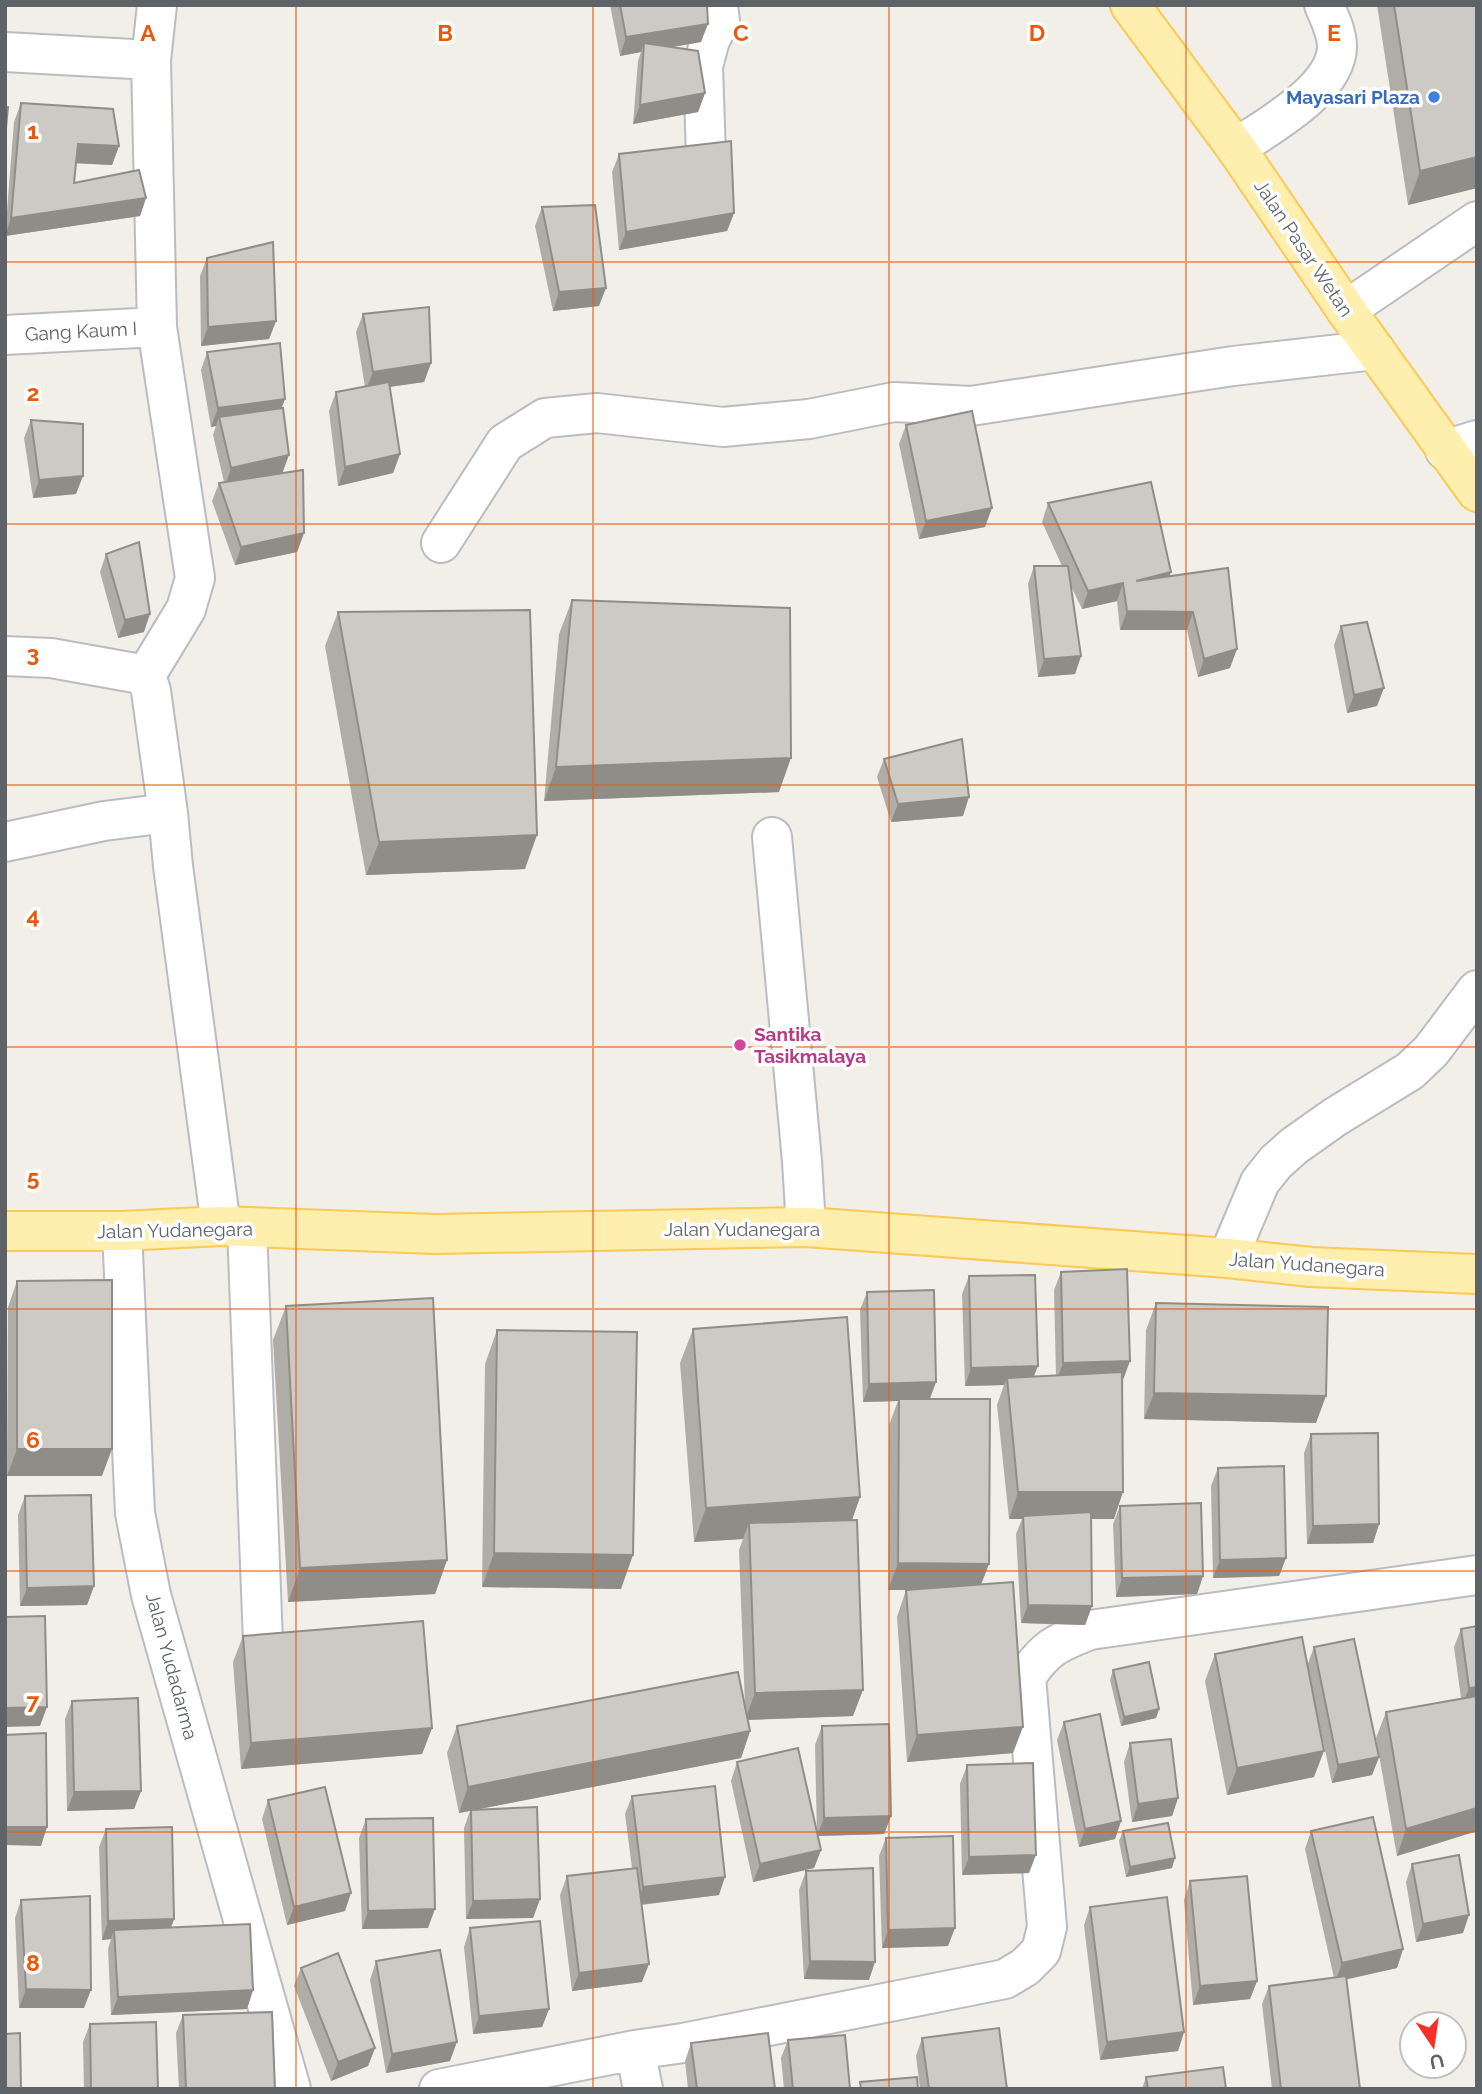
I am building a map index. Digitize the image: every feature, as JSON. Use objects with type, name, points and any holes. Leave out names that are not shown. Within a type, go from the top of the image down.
[{"type":"main road","name":"Jalan Pasar Wetan","points":[[1130,5],[1236,148],[1375,351],[1461,445],[1477,492]]},
{"type":"main road","name":"Jalan Yudanegara","points":[[5,1231],[234,1227],[435,1234],[806,1227],[1228,1258],[1311,1267],[1477,1274]]},
{"type":"street","points":[[157,5],[151,60],[157,327],[195,578],[186,609],[146,675],[168,813],[173,866],[234,1227],[263,1642]]},
{"type":"street","points":[[706,156],[703,66],[710,40],[720,21],[718,5]]},
{"type":"street","points":[[1236,148],[1309,96],[1330,74],[1337,47],[1333,26],[1324,5]]},
{"type":"street","points":[[5,52],[151,60]]},
{"type":"street","points":[[1346,310],[1477,221]]},
{"type":"street","name":"Gang Kaum I","points":[[5,335],[157,327]]},
{"type":"street","points":[[441,543],[505,443],[545,418],[597,413],[723,427],[808,419],[894,402],[971,406],[1233,366],[1375,351]]},
{"type":"street","points":[[5,656],[51,658],[146,675]]},
{"type":"street","points":[[5,842],[104,821],[168,813]]},
{"type":"street","points":[[772,837],[806,1227]]},
{"type":"street","points":[[1228,1258],[1260,1182],[1276,1163],[1294,1146],[1335,1117],[1410,1071],[1431,1051],[1477,990]]},
{"type":"street","name":"Jalan Yudadarma","points":[[122,1231],[135,1513],[151,1595],[291,2089]]},
{"type":"street","points":[[439,2089],[1005,1979],[1041,1951],[1047,1927],[1026,1677],[1041,1655],[1065,1640],[1090,1630],[1477,1575]]},
{"type":"street","points":[[635,2050],[643,2089]]},
{"type":"building","points":[[620,5],[707,5],[708,24],[626,37]]},
{"type":"building","name":"Mayasari Plaza","points":[[1394,5],[1477,5],[1477,157],[1420,171]]},
{"type":"building","points":[[644,43],[698,51],[705,93],[640,105]]},
{"type":"building","points":[[21,103],[113,109],[119,146],[78,144],[74,183],[139,170],[146,198],[11,218]]},
{"type":"building","points":[[5,107],[8,107],[5,139]]},
{"type":"building","points":[[731,141],[734,213],[626,232],[619,154]]},
{"type":"building","points":[[595,205],[606,288],[559,292],[542,207]]},
{"type":"building","points":[[273,242],[276,321],[208,327],[207,258]]},
{"type":"building","points":[[429,307],[431,363],[373,372],[363,314]]},
{"type":"building","points":[[280,343],[285,399],[218,408],[207,352]]},
{"type":"building","points":[[389,382],[400,454],[345,467],[336,392]]},
{"type":"building","points":[[283,408],[289,455],[231,468],[219,417]]},
{"type":"building","points":[[972,411],[992,508],[926,521],[906,425]]},
{"type":"building","points":[[31,420],[83,424],[83,476],[39,480]]},
{"type":"building","points":[[303,470],[304,533],[241,547],[219,483]]},
{"type":"building","points":[[1151,482],[1171,572],[1136,581],[1228,568],[1237,649],[1204,659],[1193,612],[1127,611],[1123,583],[1088,591],[1048,503]]},
{"type":"building","points":[[139,542],[150,614],[125,620],[106,554]]},
{"type":"building","points":[[1034,566],[1068,566],[1081,656],[1044,659]]},
{"type":"building","points":[[572,600],[790,608],[791,758],[556,767]]},
{"type":"building","points":[[530,610],[537,835],[379,842],[338,612]]},
{"type":"building","points":[[1367,622],[1384,688],[1354,695],[1341,626]]},
{"type":"building","points":[[962,739],[969,797],[898,804],[884,759]]},
{"type":"building","points":[[1127,1269],[1130,1361],[1063,1363],[1061,1272]]},
{"type":"building","points":[[1035,1275],[1038,1366],[971,1368],[969,1276]]},
{"type":"building","points":[[112,1280],[112,1449],[17,1449],[17,1281]]},
{"type":"building","points":[[934,1290],[936,1382],[869,1384],[867,1292]]},
{"type":"building","points":[[433,1298],[447,1560],[300,1568],[286,1306]]},
{"type":"building","points":[[1156,1303],[1328,1307],[1326,1396],[1154,1393]]},
{"type":"building","points":[[847,1317],[860,1497],[706,1508],[693,1329]]},
{"type":"building","points":[[497,1330],[637,1332],[633,1555],[494,1553]]},
{"type":"building","points":[[1122,1372],[1123,1492],[1018,1492],[1007,1378]]},
{"type":"building","points":[[899,1399],[990,1399],[989,1564],[898,1563]]},
{"type":"building","points":[[1378,1433],[1379,1524],[1313,1526],[1311,1434]]},
{"type":"building","points":[[1284,1466],[1286,1558],[1220,1560],[1218,1468]]},
{"type":"building","points":[[91,1495],[94,1586],[27,1588],[25,1496]]},
{"type":"building","points":[[1201,1503],[1203,1576],[1122,1578],[1120,1506]]},
{"type":"building","points":[[1091,1512],[1092,1606],[1028,1605],[1023,1516]]},
{"type":"building","points":[[857,1520],[863,1690],[755,1693],[749,1523]]},
{"type":"building","points":[[1013,1582],[1023,1727],[917,1735],[906,1590]]},
{"type":"building","points":[[45,1616],[47,1707],[5,1708],[5,1617]]},
{"type":"building","points":[[423,1621],[432,1728],[251,1743],[243,1636]]},
{"type":"building","points":[[1477,1626],[1477,1687],[1469,1688],[1461,1629]]},
{"type":"building","points":[[1302,1637],[1324,1751],[1237,1768],[1215,1654]]},
{"type":"building","points":[[1354,1639],[1379,1757],[1338,1765],[1314,1647]]},
{"type":"building","points":[[1149,1662],[1159,1709],[1124,1717],[1113,1670]]},
{"type":"building","points":[[738,1672],[750,1731],[468,1787],[457,1726]]},
{"type":"building","points":[[1477,1696],[1477,1808],[1406,1829],[1386,1712]]},
{"type":"building","points":[[138,1698],[141,1791],[74,1792],[72,1701]]},
{"type":"building","points":[[1100,1714],[1121,1821],[1085,1829],[1064,1722]]},
{"type":"building","points":[[889,1724],[891,1816],[824,1818],[822,1726]]},
{"type":"building","points":[[46,1733],[47,1827],[5,1827],[5,1735]]},
{"type":"building","points":[[1171,1739],[1178,1798],[1138,1804],[1130,1743]]},
{"type":"building","points":[[798,1748],[821,1850],[760,1864],[737,1762]]},
{"type":"building","points":[[1033,1763],[1036,1855],[969,1857],[967,1765]]},
{"type":"building","points":[[715,1786],[725,1877],[643,1887],[632,1796]]},
{"type":"building","points":[[325,1787],[351,1893],[294,1907],[268,1800]]},
{"type":"building","points":[[537,1807],[540,1899],[473,1901],[471,1810]]},
{"type":"building","points":[[1373,1817],[1403,1949],[1342,1963],[1311,1831]]},
{"type":"building","points":[[433,1818],[435,1909],[368,1911],[366,1819]]},
{"type":"building","points":[[1168,1823],[1175,1858],[1130,1867],[1123,1831]]},
{"type":"building","points":[[172,1827],[174,1919],[108,1921],[106,1829]]},
{"type":"building","points":[[953,1836],[955,1928],[888,1930],[886,1838]]},
{"type":"building","points":[[1459,1855],[1469,1915],[1423,1924],[1412,1864]]},
{"type":"building","points":[[637,1868],[649,1964],[579,1973],[567,1876]]},
{"type":"building","points":[[873,1868],[875,1962],[810,1961],[806,1871]]},
{"type":"building","points":[[1247,1876],[1257,1981],[1200,1986],[1190,1881]]},
{"type":"building","points":[[90,1896],[91,1990],[26,1989],[21,1900]]},
{"type":"building","points":[[1167,1897],[1184,2032],[1107,2042],[1090,1907]]},
{"type":"building","points":[[540,1921],[549,2009],[479,2016],[470,1928]]},
{"type":"building","points":[[250,1924],[253,1990],[118,1997],[114,1930]]},
{"type":"building","points":[[440,1950],[457,2042],[392,2054],[376,1961]]},
{"type":"building","points":[[338,1953],[375,2048],[338,2062],[301,1968]]},
{"type":"building","points":[[1346,1976],[1360,2089],[1281,2089],[1269,1986]]},
{"type":"building","points":[[272,2012],[275,2089],[186,2089],[183,2015]]},
{"type":"building","points":[[156,2022],[158,2089],[91,2089],[90,2024]]},
{"type":"building","points":[[999,2028],[1007,2089],[929,2089],[922,2038]]},
{"type":"building","points":[[20,2033],[21,2089],[5,2089],[5,2034]]},
{"type":"building","points":[[768,2033],[775,2089],[697,2089],[691,2043]]},
{"type":"building","points":[[845,2035],[850,2089],[793,2089],[788,2040]]},
{"type":"building","points":[[1223,2067],[1226,2089],[1148,2089],[1146,2077]]},
{"type":"building","points":[[917,2077],[918,2089],[861,2089],[860,2082]]},
{"type":"place","name":"Mayasari Plaza","points":[[1434,97]]},
{"type":"place","name":"Santika Tasikmalaya","points":[[740,1045]]}]
